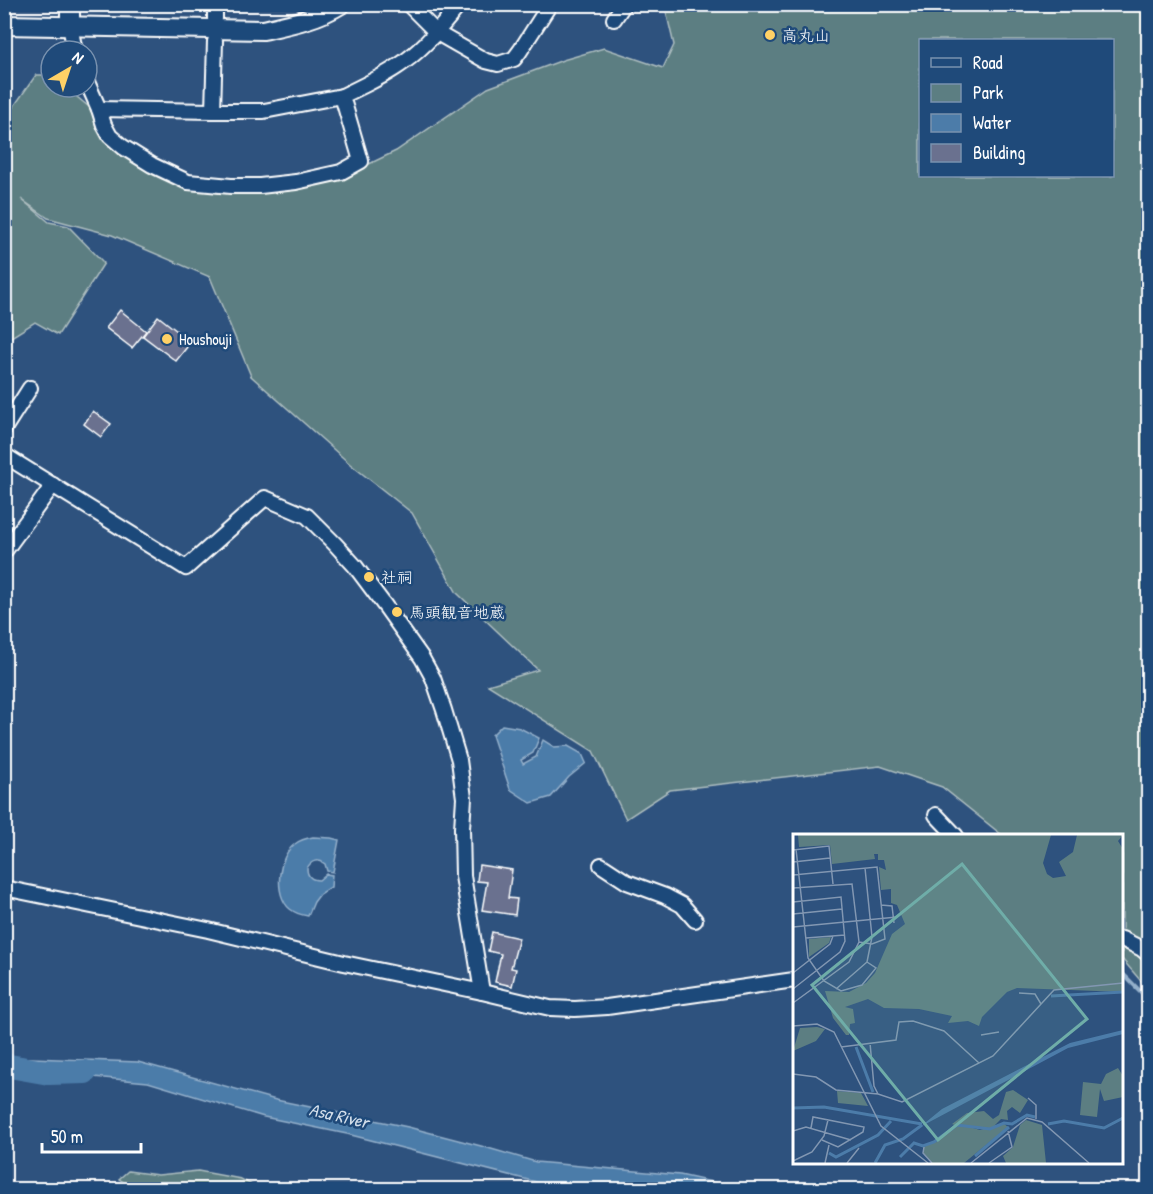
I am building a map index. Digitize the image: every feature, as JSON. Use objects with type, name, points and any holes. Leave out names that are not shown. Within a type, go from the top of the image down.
[{"type":"street","points":[[70,4],[73,39]]},
{"type":"street","points":[[4,25],[263,30],[300,23],[341,4]]},
{"type":"street","points":[[408,4],[437,33],[486,61],[498,64],[514,59],[550,4]]},
{"type":"street","points":[[99,109],[264,111],[342,96],[404,63],[437,33],[460,4]]},
{"type":"street","points":[[614,19],[624,4]]},
{"type":"street","points":[[213,111],[215,41]]},
{"type":"street","points":[[95,99],[110,136],[152,165],[188,182],[260,186],[296,182],[341,172],[361,161],[342,96]]},
{"type":"street","points":[[4,429],[30,388]]},
{"type":"street","points":[[4,455],[186,568],[266,498],[307,516],[355,566],[422,658],[433,678],[459,760],[464,798],[463,876],[482,992]]},
{"type":"street","points":[[4,552],[53,485]]},
{"type":"street","points":[[936,815],[954,834]]},
{"type":"street","points":[[601,865],[627,882],[682,905],[696,920]]},
{"type":"street","points":[[4,888],[208,930],[344,963],[550,1008],[607,1007],[793,980]]},
{"type":"street","points":[[1123,940],[1149,954]]},
{"type":"green space","points":[[669,5],[1148,5],[1148,987],[1123,960],[1123,834],[1001,834],[942,787],[880,766],[670,790],[626,819],[593,751],[488,685],[538,670],[457,593],[412,513],[350,464],[251,376],[210,277],[112,235],[48,218],[21,199],[49,222],[68,226],[104,263],[58,335],[35,322],[5,341],[5,136],[12,109],[36,75],[39,75],[39,99],[79,99],[89,107],[107,143],[149,171],[191,188],[225,192],[259,192],[338,179],[396,151],[488,88],[563,60],[604,48],[663,68],[674,45],[666,11]]},
{"type":"green space","points":[[128,1171],[158,1175],[198,1171],[241,1179],[259,1189],[134,1189],[119,1179]]},
{"type":"water","points":[[502,725],[520,728],[539,738],[533,753],[521,760],[523,764],[536,757],[543,740],[554,747],[568,746],[582,754],[586,763],[569,777],[551,797],[531,803],[510,789],[492,735]]},
{"type":"water","points":[[313,837],[339,840],[333,872],[327,871],[325,864],[320,861],[313,862],[307,868],[309,875],[314,879],[319,880],[326,874],[332,875],[331,887],[320,894],[308,916],[294,912],[285,903],[281,895],[280,876],[281,866],[289,850],[299,841]]},
{"type":"water","points":[[5,1057],[138,1062],[276,1100],[408,1127],[536,1162],[680,1175],[743,1189],[572,1190],[347,1134],[264,1117],[148,1082],[5,1069]]},
{"type":"building","points":[[120,310],[146,331],[132,348],[106,328]]},
{"type":"building","points":[[158,316],[191,342],[176,361],[143,336]]},
{"type":"building","points":[[93,411],[111,424],[101,437],[84,424]]},
{"type":"building","points":[[479,865],[512,870],[508,898],[517,899],[515,915],[482,910],[487,882],[477,881]]},
{"type":"building","points":[[492,932],[519,938],[511,968],[516,969],[512,986],[495,982],[501,954],[488,951]]},
{"type":"waterway","points":[[1123,974],[1148,999]]},
{"type":"waterway","name":"Asa River","points":[[4,1065],[49,1073],[85,1072]]},
{"type":"waterway","points":[[4,1189],[96,1188],[110,1190]]},
{"type":"place","name":"高丸山","points":[[770,35]]},
{"type":"place","name":"Houshouji","points":[[167,339]]},
{"type":"place","name":"社祠","points":[[369,577]]},
{"type":"place","name":"馬頭観音地蔵","points":[[397,612]]}]
